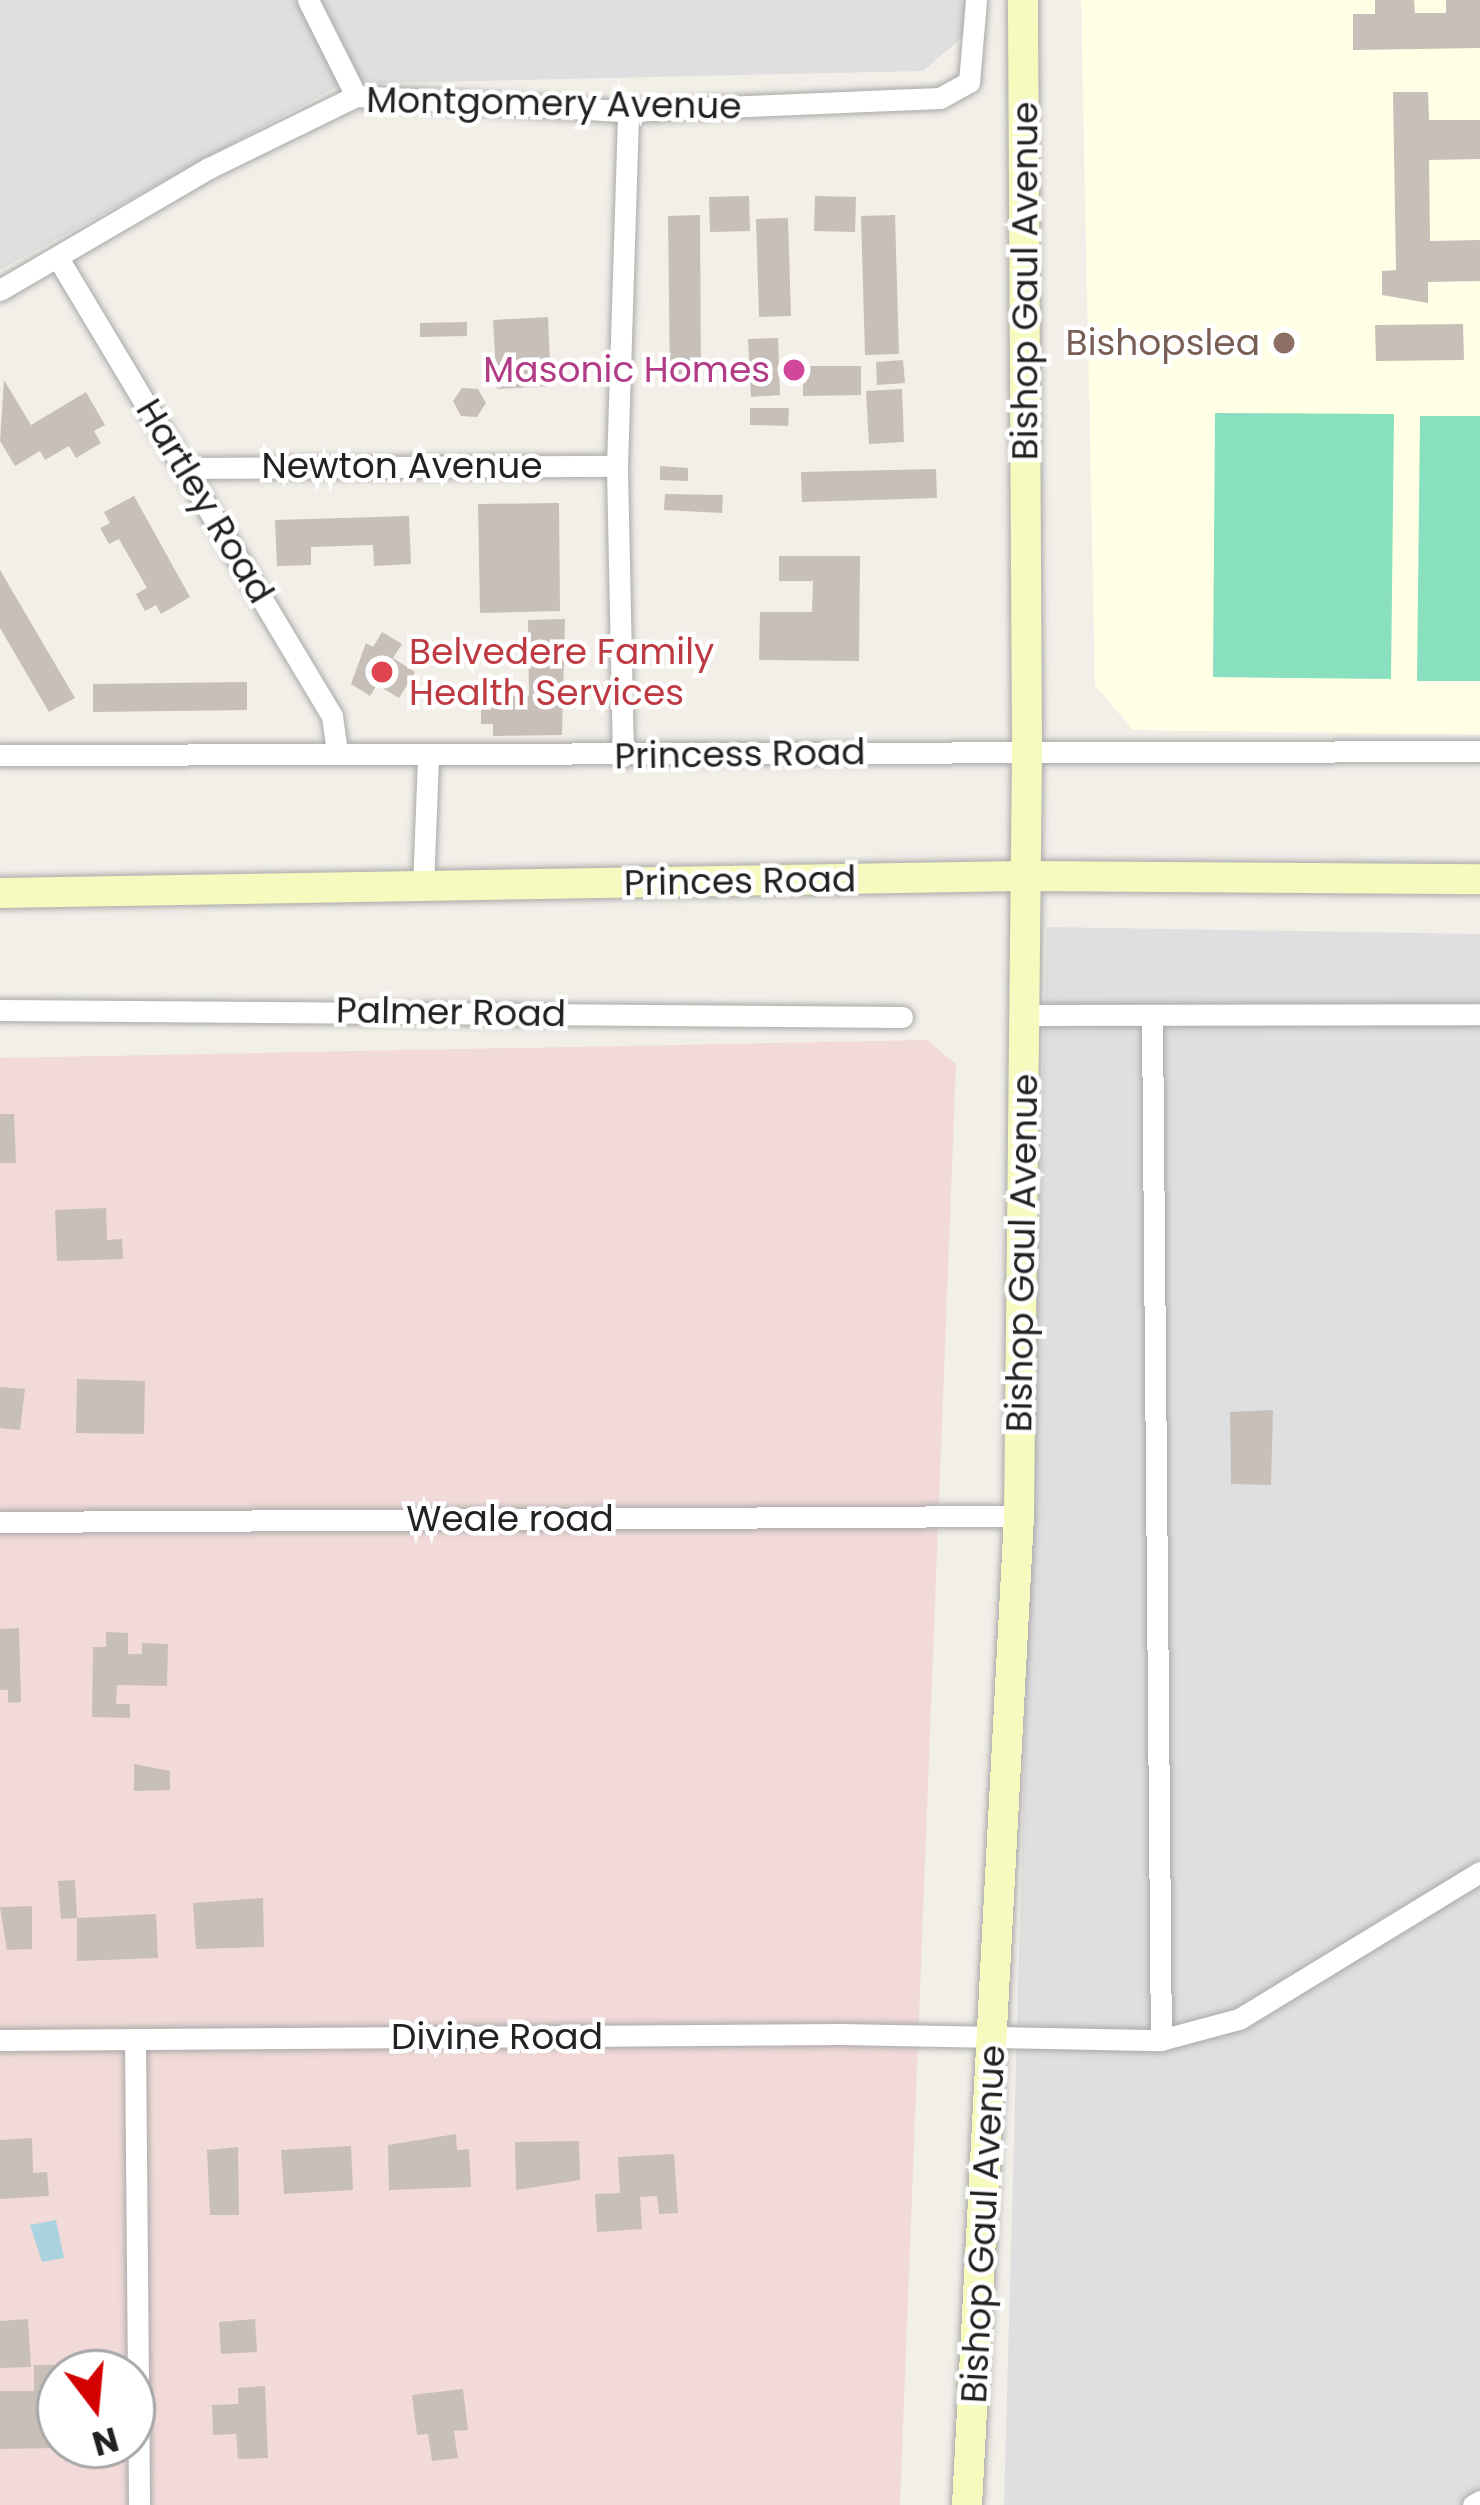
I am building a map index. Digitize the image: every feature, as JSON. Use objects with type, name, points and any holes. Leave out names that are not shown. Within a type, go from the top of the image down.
[{"type":"main road","name":"Bishop Gaul Avenue","points":[[967,2505],[1019,1516],[1027,749],[1023,0]]},
{"type":"main road","name":"Princes Road","points":[[0,893],[1026,876],[1480,879]]},
{"type":"street","points":[[308,0],[356,96]]},
{"type":"street","name":"Bishop Gaul Avenue","points":[[940,98],[969,82],[976,0]]},
{"type":"street","name":"Montgomery Avenue","points":[[0,290],[208,167],[356,96],[628,112],[940,98]]},
{"type":"street","points":[[623,756],[617,466],[628,112]]},
{"type":"street","name":"Hartley Road","points":[[58,258],[332,716],[337,751]]},
{"type":"street","name":"Newton Avenue","points":[[186,468],[617,466]]},
{"type":"street","name":"Princess Road","points":[[0,755],[1480,751]]},
{"type":"street","points":[[422,888],[428,756]]},
{"type":"street","name":"Palmer Road","points":[[0,1010],[902,1017]]},
{"type":"street","points":[[1024,1016],[1480,1014]]},
{"type":"street","points":[[1152,1018],[1161,2040]]},
{"type":"street","name":"Weale road","points":[[0,1522],[1019,1516]]},
{"type":"street","name":"Divine Road","points":[[0,2040],[995,2034],[1161,2040],[1239,2019],[1480,1872]]},
{"type":"street","points":[[135,2039],[139,2505]]},
{"type":"shaded area","points":[[0,0],[965,0],[965,35],[923,71],[342,84],[0,270]]},
{"type":"shaded area","name":"Bishopslea","points":[[1081,0],[1480,0],[1480,735],[1133,730],[1095,685]]},
{"type":"shaded area","points":[[1047,927],[1480,934],[1480,2505],[1004,2505]]},
{"type":"shaded area","points":[[927,1040],[956,1064],[900,2505],[0,2505],[0,1058]]},
{"type":"green space","points":[[1215,413],[1394,414],[1391,679],[1213,677]]},
{"type":"green space","points":[[1420,416],[1480,416],[1480,681],[1417,681]]},
{"type":"water","points":[[56,2220],[64,2258],[42,2262],[30,2225]]},
{"type":"building","points":[[1375,0],[1414,0],[1415,13],[1446,13],[1446,0],[1480,0],[1480,48],[1353,50],[1353,14],[1375,14]]},
{"type":"building","points":[[1393,92],[1428,92],[1429,120],[1480,120],[1480,159],[1429,160],[1430,241],[1480,240],[1480,281],[1428,282],[1428,303],[1382,295],[1382,271],[1396,270]]},
{"type":"building","points":[[749,196],[750,231],[710,232],[709,197]]},
{"type":"building","points":[[815,196],[856,197],[855,232],[814,231]]},
{"type":"building","points":[[700,215],[701,383],[670,383],[668,216]]},
{"type":"building","points":[[895,215],[899,354],[865,355],[861,216]]},
{"type":"building","points":[[788,218],[791,316],[759,317],[756,219]]},
{"type":"building","points":[[548,317],[551,386],[497,389],[493,320]]},
{"type":"building","points":[[467,322],[467,336],[420,337],[420,323]]},
{"type":"building","points":[[1463,324],[1464,360],[1376,361],[1375,325]]},
{"type":"building","points":[[778,338],[780,395],[751,397],[748,339]]},
{"type":"building","points":[[903,360],[905,383],[877,385],[876,362]]},
{"type":"building","points":[[803,366],[861,366],[861,395],[803,396]]},
{"type":"building","points":[[4,380],[31,425],[86,392],[105,425],[94,431],[101,443],[76,458],[69,446],[45,460],[40,451],[15,466],[0,441]]},
{"type":"building","points":[[462,388],[478,389],[486,403],[477,417],[461,416],[453,401]]},
{"type":"building","points":[[902,389],[904,442],[869,444],[866,391]]},
{"type":"building","points":[[750,408],[789,408],[788,426],[750,425]]},
{"type":"building","points":[[660,466],[688,468],[688,481],[660,480]]},
{"type":"building","points":[[936,469],[937,498],[802,502],[801,472]]},
{"type":"building","points":[[665,494],[723,495],[722,513],[664,510]]},
{"type":"building","points":[[134,496],[190,597],[161,614],[156,605],[145,611],[136,594],[147,588],[119,539],[109,544],[100,528],[110,523],[104,512]]},
{"type":"building","points":[[559,503],[560,611],[480,613],[478,504]]},
{"type":"building","points":[[409,516],[411,564],[374,566],[373,545],[311,547],[311,565],[277,566],[275,520]]},
{"type":"building","points":[[779,556],[860,556],[859,661],[759,660],[760,612],[812,612],[813,581],[779,581]]},
{"type":"building","points":[[0,570],[75,698],[49,712],[0,628]]},
{"type":"building","points":[[565,619],[562,735],[493,736],[493,724],[481,724],[481,697],[529,696],[528,620]]},
{"type":"building","points":[[382,632],[402,644],[393,658],[415,672],[399,698],[377,685],[370,696],[351,684],[366,643],[373,647]]},
{"type":"building","points":[[247,682],[247,710],[93,712],[93,684]]},
{"type":"building","points":[[0,1114],[14,1114],[16,1163],[0,1163]]},
{"type":"building","points":[[106,1208],[107,1240],[122,1239],[123,1259],[57,1261],[55,1210]]},
{"type":"building","points":[[77,1379],[145,1381],[144,1434],[76,1433]]},
{"type":"building","points":[[0,1387],[25,1389],[20,1430],[0,1428]]},
{"type":"building","points":[[1273,1410],[1271,1485],[1231,1484],[1230,1412]]},
{"type":"building","points":[[19,1628],[21,1702],[8,1703],[8,1690],[0,1690],[0,1629]]},
{"type":"building","points":[[106,1632],[128,1633],[128,1654],[142,1654],[142,1643],[168,1644],[167,1686],[117,1685],[116,1704],[130,1704],[130,1718],[92,1717],[93,1647],[106,1647]]},
{"type":"building","points":[[134,1764],[170,1771],[170,1790],[134,1791]]},
{"type":"building","points":[[75,1880],[77,1918],[61,1919],[58,1881]]},
{"type":"building","points":[[263,1898],[264,1947],[196,1949],[193,1903]]},
{"type":"building","points":[[32,1906],[32,1949],[7,1950],[0,1907]]},
{"type":"building","points":[[156,1914],[158,1958],[77,1961],[77,1918]]},
{"type":"building","points":[[456,2134],[457,2150],[469,2149],[471,2187],[389,2190],[388,2145]]},
{"type":"building","points":[[32,2138],[33,2173],[47,2172],[49,2196],[0,2199],[0,2140]]},
{"type":"building","points":[[579,2141],[580,2180],[516,2190],[515,2142]]},
{"type":"building","points":[[351,2146],[353,2190],[284,2194],[281,2150]]},
{"type":"building","points":[[238,2147],[239,2215],[210,2215],[207,2150]]},
{"type":"building","points":[[674,2154],[678,2213],[659,2214],[657,2196],[640,2197],[642,2229],[597,2232],[595,2194],[620,2193],[618,2157]]},
{"type":"building","points":[[28,2319],[31,2367],[0,2368],[0,2321]]},
{"type":"building","points":[[255,2319],[257,2352],[221,2354],[219,2322]]},
{"type":"building","points":[[36,2365],[36,2448],[0,2449],[0,2391],[34,2391]]},
{"type":"building","points":[[265,2386],[268,2458],[238,2459],[236,2434],[213,2435],[212,2405],[238,2404],[238,2388]]},
{"type":"building","points":[[463,2389],[468,2430],[454,2431],[458,2458],[432,2461],[428,2434],[417,2435],[412,2395]]},
{"type":"place","name":"Bishopslea","points":[[1284,343]]},
{"type":"place","name":"Masonic Homes","points":[[794,370]]},
{"type":"place","name":"Belvedere Family Health Services","points":[[382,672]]}]
